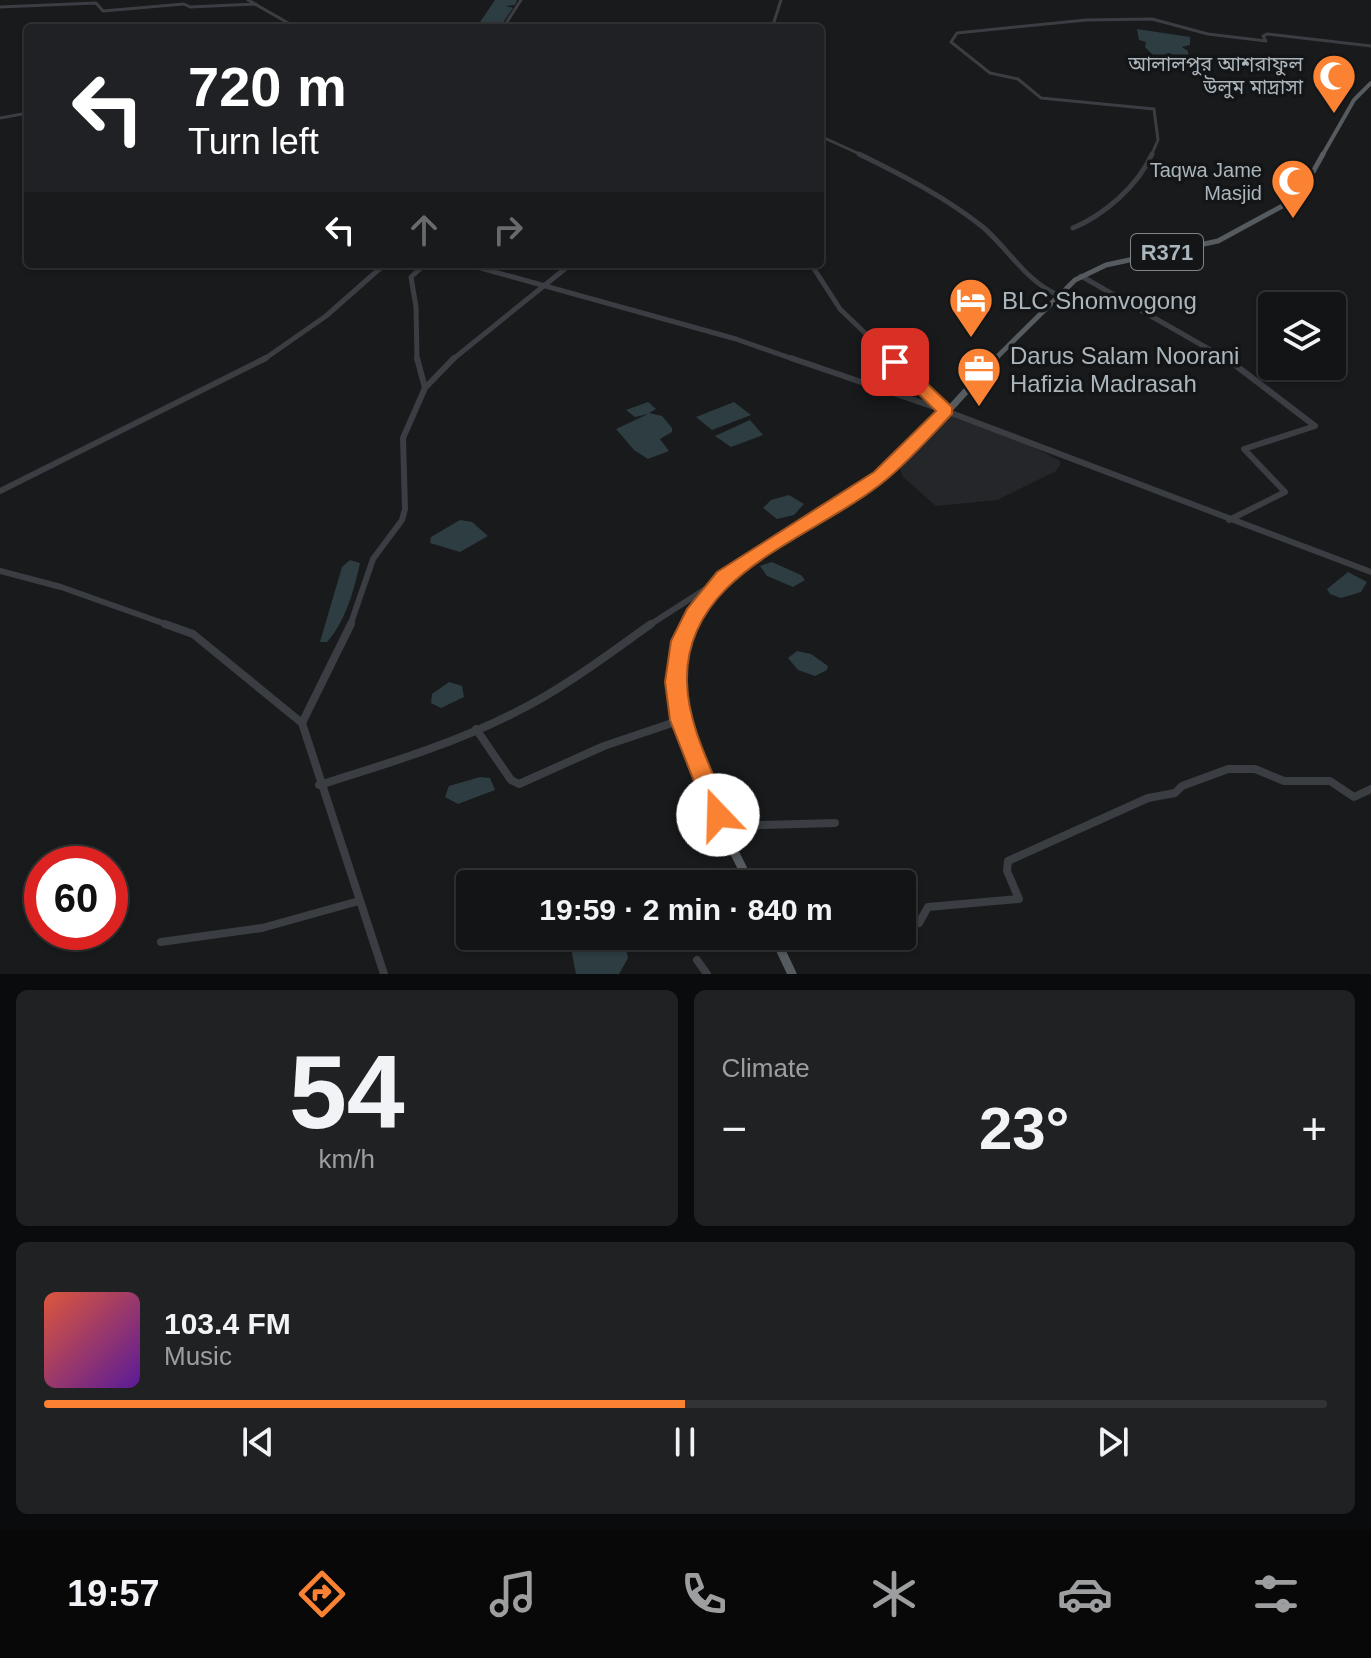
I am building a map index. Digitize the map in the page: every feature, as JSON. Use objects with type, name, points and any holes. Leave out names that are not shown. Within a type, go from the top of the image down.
[{"type":"main road","name":"R371","points":[[744,870],[681,720],[676,682],[681,641],[697,609],[724,577],[880,476],[1058,295],[1081,276],[1111,264],[1218,241],[1299,197],[1354,100],[1371,83]]},
{"type":"main road","points":[[781,950],[792,974]]},
{"type":"street","points":[[248,0],[290,24]]},
{"type":"street","points":[[506,24],[521,0]]},
{"type":"street","points":[[773,24],[781,0]]},
{"type":"street","points":[[0,7],[97,3],[103,11],[181,4],[190,7],[256,4]]},
{"type":"street","points":[[1073,228],[1098,218],[1146,168],[1158,140],[1154,109],[1041,98],[1018,79],[988,72],[951,42],[957,33],[1086,20],[1152,19],[1249,41],[1266,41],[1263,36],[1267,34],[1371,46]]},
{"type":"street","points":[[0,118],[24,114]]},
{"type":"street","points":[[824,138],[937,195],[992,235],[1046,291],[1058,295]]},
{"type":"street","points":[[0,491],[261,361],[297,338],[367,283],[381,268]]},
{"type":"street","points":[[421,268],[411,277],[418,300],[415,366],[425,388]]},
{"type":"street","points":[[481,268],[736,339],[946,411],[1371,572]]},
{"type":"street","points":[[302,723],[357,611],[373,559],[402,520],[405,509],[403,438],[425,388],[461,350],[566,268]]},
{"type":"street","points":[[814,268],[840,309],[946,411]]},
{"type":"street","points":[[1081,276],[1221,354],[1315,426],[1244,449],[1248,457],[1285,492],[1229,520]]},
{"type":"street","points":[[0,571],[61,587],[193,634],[302,723],[319,785],[384,974]]},
{"type":"street","points":[[319,785],[438,746],[539,700],[579,675],[672,607],[724,577]]},
{"type":"street","points":[[476,729],[511,780],[519,784],[604,746],[681,720]]},
{"type":"street","points":[[919,923],[928,907],[1019,899],[1007,871],[1008,861],[1148,798],[1175,793],[1182,786],[1228,769],[1255,769],[1284,781],[1330,781],[1354,797],[1371,789]]},
{"type":"street","points":[[726,832],[760,825],[835,823]]},
{"type":"street","points":[[161,942],[255,931],[306,920],[359,901]]},
{"type":"street","points":[[697,960],[707,974]]},
{"type":"shaded area","points":[[495,0],[517,0],[515,5],[506,6],[513,8],[502,24],[479,24]]},
{"type":"shaded area","points":[[1137,29],[1190,37],[1190,45],[1182,47],[1188,51],[1188,60],[1155,57],[1145,47],[1146,42],[1139,40]]},
{"type":"shaded area","points":[[648,402],[656,409],[649,413],[662,416],[672,432],[660,439],[669,451],[648,459],[634,450],[616,429],[648,414],[635,417],[626,410]]},
{"type":"shaded area","points":[[734,402],[751,415],[712,430],[696,417]]},
{"type":"shaded area","points":[[950,414],[1030,445],[1060,461],[1060,465],[1056,471],[997,500],[936,506],[903,477],[899,466]]},
{"type":"shaded area","points":[[750,420],[763,435],[731,447],[715,436]]},
{"type":"shaded area","points":[[789,495],[804,504],[794,515],[777,519],[763,508],[771,500]]},
{"type":"shaded area","points":[[460,520],[472,522],[488,536],[460,552],[430,543],[431,537]]},
{"type":"shaded area","points":[[350,560],[360,563],[348,605],[334,634],[327,642],[320,642],[342,567]]},
{"type":"shaded area","points":[[772,562],[801,575],[805,580],[793,587],[767,576],[760,566]]},
{"type":"shaded area","points":[[1348,572],[1367,582],[1361,592],[1341,598],[1330,594],[1327,589]]},
{"type":"shaded area","points":[[797,651],[811,654],[828,666],[827,670],[815,676],[798,670],[788,658]]},
{"type":"shaded area","points":[[449,682],[462,686],[464,697],[441,708],[431,703],[432,694]]},
{"type":"shaded area","points":[[480,777],[490,778],[495,790],[458,804],[445,797],[449,786]]},
{"type":"shaded area","points":[[573,950],[626,950],[628,958],[619,974],[576,974]]},
{"type":"place","name":"আলালপুর আশরাফুল উলুম মাদ্রাসা","points":[[1334,115]]},
{"type":"place","name":"Taqwa Jame Masjid","points":[[1293,220]]},
{"type":"place","name":"BLC Shomvogong","points":[[971,339]]},
{"type":"place","name":"Darus Salam Noorani Hafizia Madrasah","points":[[979,408]]},
{"type":"route","points":[[718,815],[681,720],[676,682],[681,641],[697,609],[724,577],[880,476],[946,411],[895,362]]}]
